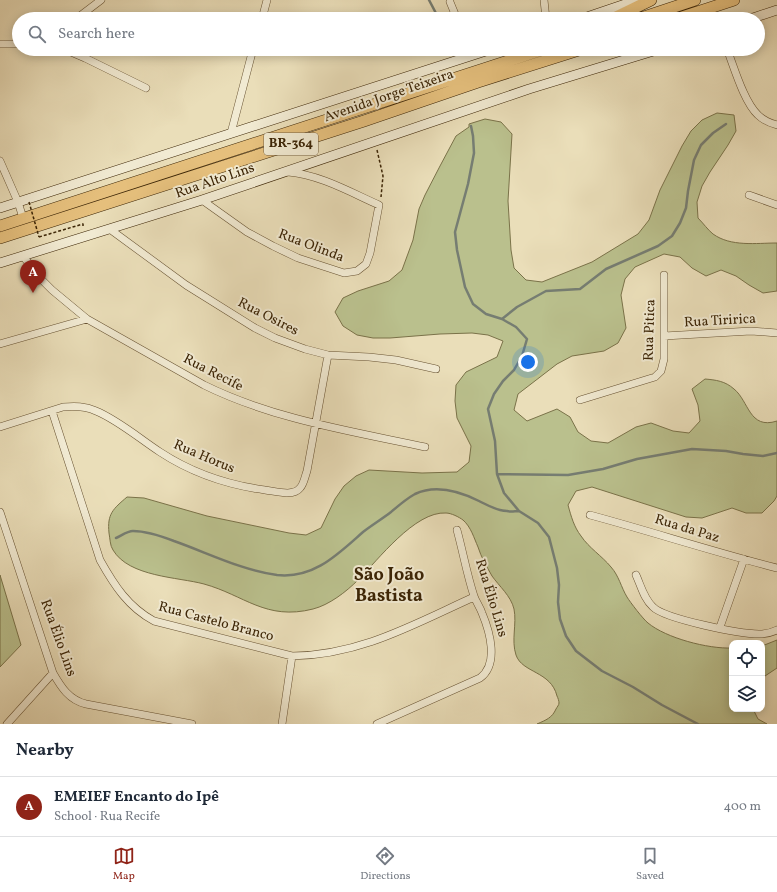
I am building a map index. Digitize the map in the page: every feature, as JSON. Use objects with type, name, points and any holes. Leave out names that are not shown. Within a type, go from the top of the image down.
[{"type":"highway","points":[[626,12],[651,0]]},
{"type":"highway","points":[[659,12],[695,0]]},
{"type":"highway","points":[[697,12],[734,0]]},
{"type":"highway","name":"Avenida Jorge Teixeira","points":[[0,226],[523,56]]},
{"type":"highway","name":"Avenida Jorge Teixeira","points":[[0,238],[356,124],[478,82],[560,56]]},
{"type":"main road","points":[[602,12],[637,0]]},
{"type":"main road","points":[[765,14],[777,10]]},
{"type":"main road","points":[[0,208],[231,132],[470,56]]},
{"type":"main road","name":"Rua Alto Lins","points":[[23,256],[111,230],[529,89],[637,56]]},
{"type":"main road","points":[[0,263],[23,256]]},
{"type":"street","points":[[85,12],[101,0]]},
{"type":"street","points":[[264,12],[267,0]]},
{"type":"street","points":[[544,0],[545,12]]},
{"type":"street","points":[[450,2],[454,12]]},
{"type":"street","points":[[0,44],[12,44]]},
{"type":"street","points":[[80,56],[146,88]]},
{"type":"street","points":[[231,132],[251,56]]},
{"type":"street","points":[[729,56],[750,104],[762,118],[777,125]]},
{"type":"street","points":[[0,161],[18,202],[23,218]]},
{"type":"street","points":[[286,172],[308,175],[379,205]]},
{"type":"street","points":[[748,195],[777,205]]},
{"type":"street","name":"Rua Olinda","points":[[202,200],[248,232],[273,246],[298,258],[344,273],[360,270],[369,259],[379,205]]},
{"type":"street","name":"Rua Osires","points":[[111,230],[186,285],[255,328],[285,342],[328,355],[396,360],[436,369]]},
{"type":"street","name":"Rua Recife","points":[[23,256],[30,267],[48,286],[87,319],[222,394],[268,411],[317,424],[425,447]]},
{"type":"street","name":"Rua Pitica","points":[[580,400],[658,375],[663,367],[664,275]]},
{"type":"street","points":[[0,344],[87,319]]},
{"type":"street","name":"Rua Tiririca","points":[[664,336],[751,331],[777,332]]},
{"type":"street","name":"Rua Horus","points":[[0,427],[52,411],[81,406],[96,411],[161,453],[217,480],[242,487],[285,493],[298,490],[302,485],[307,471],[317,424],[328,355]]},
{"type":"street","name":"Rua Castelo Branco","points":[[52,411],[100,560],[112,582],[131,605],[146,616],[163,623],[292,656],[306,656],[334,652],[374,642],[474,597]]},
{"type":"street","name":"Rua Élio Lins","points":[[0,512],[52,673],[68,696],[80,703],[192,724]]},
{"type":"street","name":"Rua da Paz","points":[[590,514],[777,568]]},
{"type":"street","name":"Rua Élio Lins","points":[[377,724],[472,682],[487,672],[490,662],[490,636],[482,611],[474,597],[457,530]]},
{"type":"street","points":[[720,627],[744,559]]},
{"type":"street","points":[[636,575],[648,603],[659,612],[690,622],[752,634],[769,633],[777,630]]},
{"type":"street","points":[[282,724],[292,656]]},
{"type":"street","points":[[6,724],[52,673]]},
{"type":"path","points":[[376,141],[383,176],[379,205]]},
{"type":"path","points":[[29,202],[39,237],[83,224],[84,227],[77,230]]},
{"type":"green space","points":[[717,113],[734,115],[736,131],[702,186],[697,202],[698,218],[709,231],[728,241],[752,244],[777,243],[777,291],[763,293],[736,276],[721,270],[706,276],[692,268],[680,257],[664,254],[635,267],[625,279],[621,295],[626,328],[618,343],[604,351],[572,356],[557,364],[518,394],[514,410],[527,421],[557,409],[570,417],[578,432],[591,441],[608,443],[636,427],[651,423],[673,431],[689,433],[700,421],[698,405],[692,389],[705,379],[720,381],[731,386],[739,394],[755,418],[768,423],[777,421],[777,496],[762,513],[746,513],[732,508],[702,518],[686,517],[592,487],[576,491],[568,505],[579,533],[614,570],[627,597],[648,623],[665,633],[688,642],[711,647],[729,648],[729,712],[754,712],[758,719],[767,724],[537,724],[551,717],[559,704],[554,688],[543,677],[519,661],[515,649],[515,615],[512,604],[508,595],[492,576],[482,558],[474,536],[468,526],[455,515],[446,513],[434,514],[422,520],[410,528],[386,549],[358,580],[343,593],[319,607],[296,612],[282,612],[268,609],[204,584],[142,571],[130,566],[120,559],[113,550],[109,533],[110,516],[118,505],[127,497],[144,498],[207,516],[289,533],[306,535],[321,528],[335,499],[344,486],[356,476],[369,470],[422,473],[457,472],[469,462],[471,446],[457,418],[455,401],[456,385],[466,372],[497,357],[503,341],[488,335],[472,333],[390,338],[373,338],[357,335],[343,326],[335,312],[343,298],[358,291],[389,281],[402,270],[413,240],[419,209],[425,195],[456,136],[469,127],[469,124],[485,119],[501,122],[512,134],[508,201],[511,250],[514,268],[526,280],[542,282],[592,262],[638,234],[649,220],[660,190],[682,146],[691,131],[702,120]]},
{"type":"green space","points":[[0,575],[21,645],[0,667]]},
{"type":"green space","points":[[777,640],[777,668],[765,676],[765,645]]},
{"type":"waterway","points":[[429,0],[435,12]]},
{"type":"waterway","points":[[502,319],[517,307],[546,291],[580,289],[606,269],[658,246],[672,236],[680,223],[686,208],[694,160],[701,145],[713,133],[726,124]]},
{"type":"waterway","points":[[471,126],[474,153],[468,184],[455,232],[457,250],[465,287],[473,304],[486,314],[502,319],[516,327],[527,339],[522,356],[514,370],[503,381],[494,394],[488,409],[495,441],[497,474],[504,493],[519,511],[538,523],[549,537],[557,568],[560,619],[566,636],[576,651],[602,671],[698,724]]},
{"type":"waterway","points":[[497,474],[568,475],[603,469],[637,459],[692,449],[726,451],[763,456],[777,453]]},
{"type":"waterway","points":[[116,538],[131,531],[149,533],[164,537],[225,561],[250,569],[277,575],[290,575],[303,573],[324,563],[344,549],[363,532],[388,515],[405,500],[423,491],[431,489],[447,490],[464,494],[492,508],[519,511]]},
{"type":"place","name":"EMEIEF Encanto do Ipê","points":[[33,293]]},
{"type":"district","name":"São João Bastista","points":[[389,585]]}]
